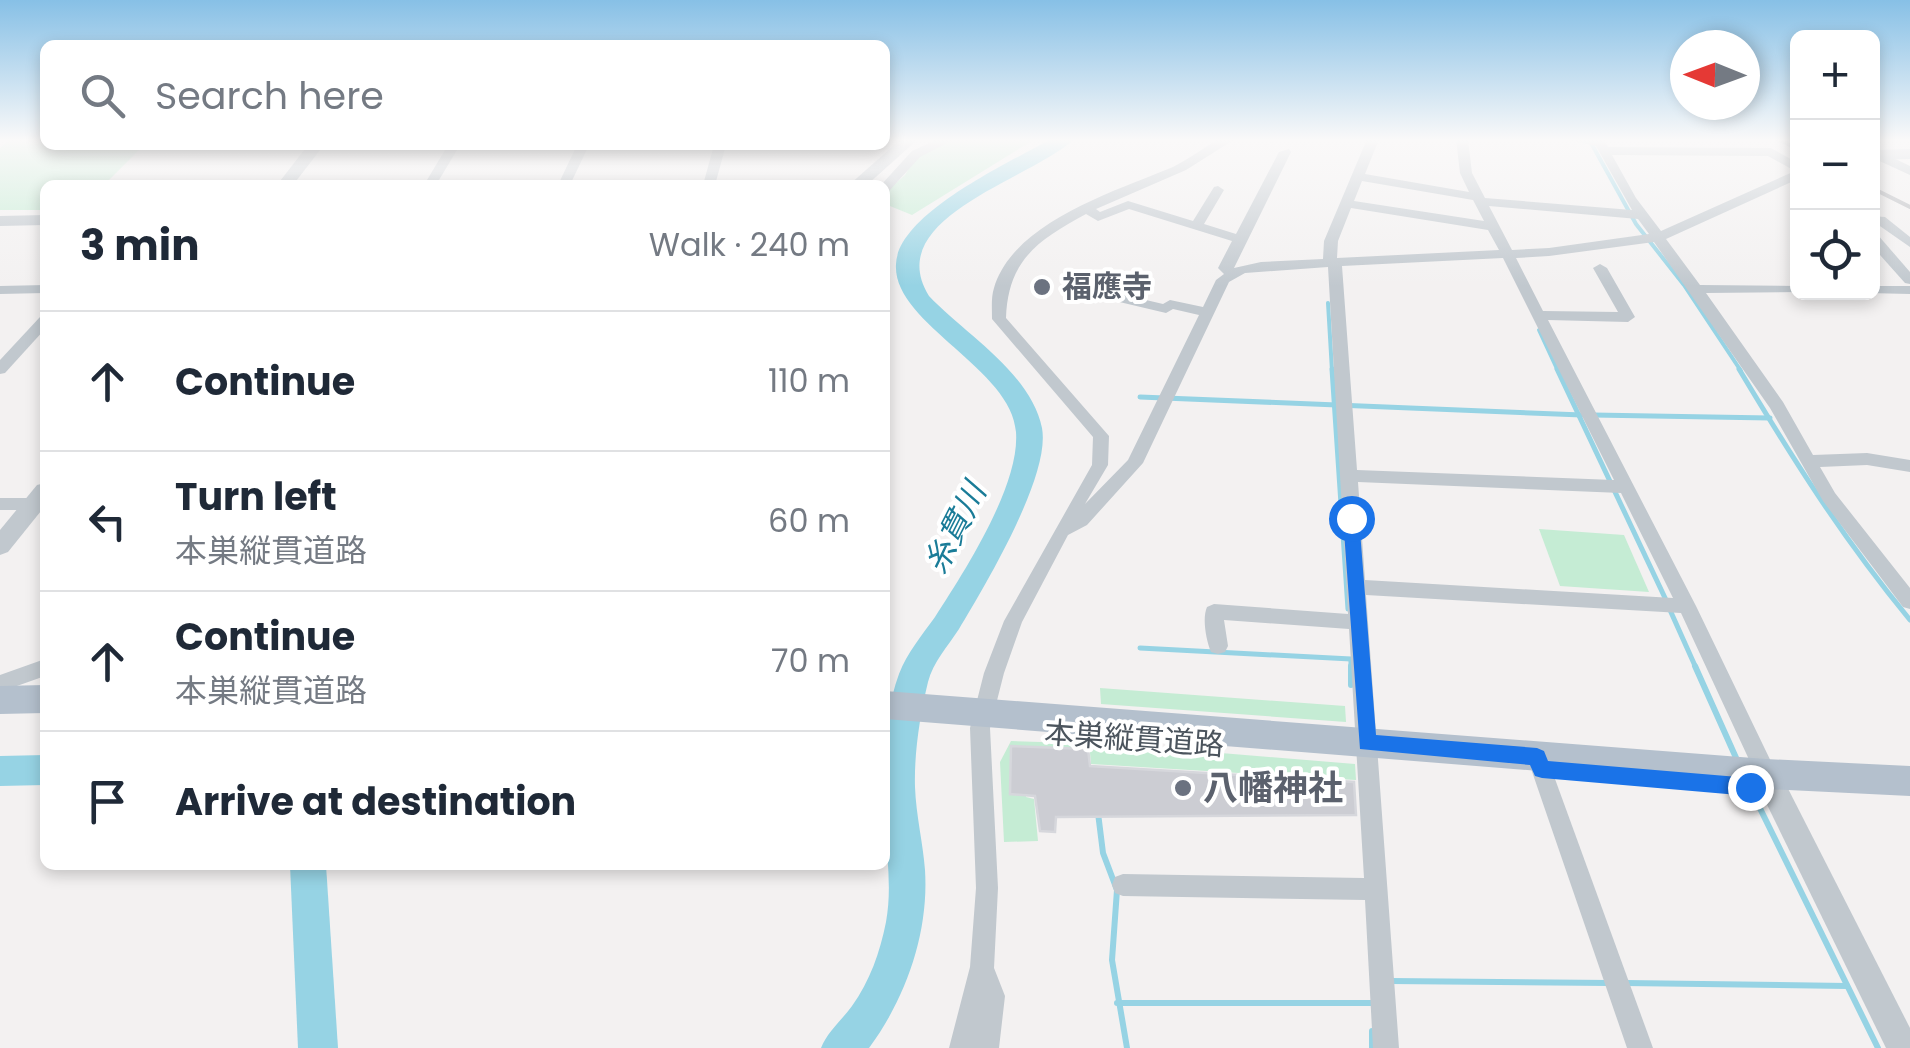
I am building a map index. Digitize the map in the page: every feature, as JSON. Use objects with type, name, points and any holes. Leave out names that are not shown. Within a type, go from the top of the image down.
[{"type":"main road","points":[[0,685],[40,687]]},
{"type":"main road","points":[[0,700],[40,699]]},
{"type":"main road","points":[[890,705],[969,720]]},
{"type":"main road","points":[[890,720],[969,720]]},
{"type":"main road","name":"本巣縦貫道路","points":[[969,720],[1367,749],[1910,796]]},
{"type":"main road","name":"本巣縦貫道路","points":[[1770,782],[1910,781]]},
{"type":"street","points":[[962,1048],[982,968],[987,888],[969,720],[1013,622],[1100,464],[1101,436],[1090,418],[1013,340],[999,320],[996,296],[1012,267],[1036,241],[1088,208],[1133,188]]},
{"type":"street","points":[[1232,273],[1225,268],[1267,188]]},
{"type":"street","points":[[1356,188],[1331,241],[1386,1048]]},
{"type":"street","points":[[1420,188],[1480,199],[1641,214]]},
{"type":"street","points":[[1474,188],[1905,1047]]},
{"type":"street","points":[[1626,188],[1777,406],[1856,536],[1910,602]]},
{"type":"street","points":[[1062,530],[1081,520],[1135,463],[1223,280],[1232,273],[1261,266],[1508,254],[1659,238],[1763,188]]},
{"type":"street","points":[[1196,226],[1218,190]]},
{"type":"street","points":[[1348,204],[1495,227]]},
{"type":"street","points":[[1088,208],[1098,216],[1128,205],[1240,239]]},
{"type":"street","points":[[0,221],[40,220]]},
{"type":"street","points":[[1880,220],[1910,246],[1905,252],[1910,260]]},
{"type":"street","points":[[1880,246],[1910,280]]},
{"type":"street","points":[[1540,315],[1628,317],[1600,268]]},
{"type":"street","points":[[1078,288],[1166,309],[1170,304],[1208,312]]},
{"type":"street","points":[[0,290],[40,289]]},
{"type":"street","points":[[1696,289],[1790,290]]},
{"type":"street","points":[[1880,290],[1910,290]]},
{"type":"street","points":[[0,369],[40,325]]},
{"type":"street","points":[[1808,461],[1868,460],[1910,466]]},
{"type":"street","points":[[1348,476],[1627,487]]},
{"type":"street","points":[[0,504],[40,499]]},
{"type":"street","points":[[0,546],[40,501]]},
{"type":"street","points":[[1356,587],[1687,606]]},
{"type":"street","points":[[1218,646],[1214,612],[1358,622]]},
{"type":"street","points":[[0,685],[40,670]]},
{"type":"street","points":[[1539,763],[1640,1048]]},
{"type":"street","points":[[1122,885],[1377,889]]},
{"type":"street","points":[[982,968],[993,996],[986,1048]]},
{"type":"green space","points":[[0,188],[40,188],[40,210],[0,210]]},
{"type":"green space","points":[[890,188],[956,188],[912,215],[890,206]]},
{"type":"green space","points":[[1539,529],[1624,535],[1649,592],[1560,586]]},
{"type":"green space","points":[[1100,688],[1345,706],[1346,722],[1101,704]]},
{"type":"green space","points":[[1011,741],[1073,743],[1072,771],[1026,770],[1026,797],[1034,799],[1038,841],[1004,842],[1000,762]]},
{"type":"green space","points":[[1089,742],[1355,764],[1356,780],[1091,764]]},
{"type":"building","name":"八幡神社","points":[[1011,746],[1088,749],[1090,766],[1354,782],[1356,815],[1056,817],[1055,832],[1040,831],[1035,796],[1010,794]]},
{"type":"waterway","name":"糸貫川","points":[[841,1048],[868,1017],[888,980],[905,919],[908,883],[899,770],[913,680],[986,554],[1013,498],[1029,448],[1029,428],[1021,405],[984,361],[939,320],[909,281],[906,262],[913,244],[949,208],[980,188]]},
{"type":"waterway","points":[[1616,188],[1636,224],[1684,285],[1741,371]]},
{"type":"waterway","points":[[1328,303],[1332,371]]},
{"type":"waterway","points":[[1539,330],[1558,371]]},
{"type":"waterway","points":[[1332,369],[1334,405]]},
{"type":"waterway","points":[[1557,369],[1579,415]]},
{"type":"waterway","points":[[1739,369],[1769,418]]},
{"type":"waterway","points":[[1140,397],[1334,405]]},
{"type":"waterway","points":[[1334,405],[1579,415]]},
{"type":"waterway","points":[[1334,405],[1348,609]]},
{"type":"waterway","points":[[1579,415],[1666,600]]},
{"type":"waterway","points":[[1593,415],[1769,418]]},
{"type":"waterway","points":[[1769,418],[1862,559],[1910,620]]},
{"type":"waterway","points":[[1670,610],[1696,668]]},
{"type":"waterway","points":[[1140,648],[1351,659]]},
{"type":"waterway","points":[[1351,660],[1351,685]]},
{"type":"waterway","points":[[1695,666],[1737,760]]},
{"type":"waterway","name":"糸貫川","points":[[0,771],[40,770]]},
{"type":"waterway","points":[[1748,784],[1878,1048]]},
{"type":"waterway","points":[[1098,813],[1103,853],[1117,890],[1112,960],[1119,1003]]},
{"type":"waterway","name":"糸貫川","points":[[308,870],[318,1048]]},
{"type":"waterway","points":[[1390,981],[1609,983]]},
{"type":"waterway","points":[[1625,983],[1847,986]]},
{"type":"waterway","points":[[1119,1003],[1373,1003]]},
{"type":"waterway","points":[[1119,1003],[1127,1048]]},
{"type":"waterway","points":[[1372,1031],[1372,1048]]},
{"type":"railway","points":[[1880,192],[1910,207]]},
{"type":"place","name":"福應寺","points":[[1042,287]]},
{"type":"place","name":"八幡神社","points":[[1183,788]]},
{"type":"route","points":[[1351,518],[1366,743],[1537,757],[1542,770],[1750,787]]}]
